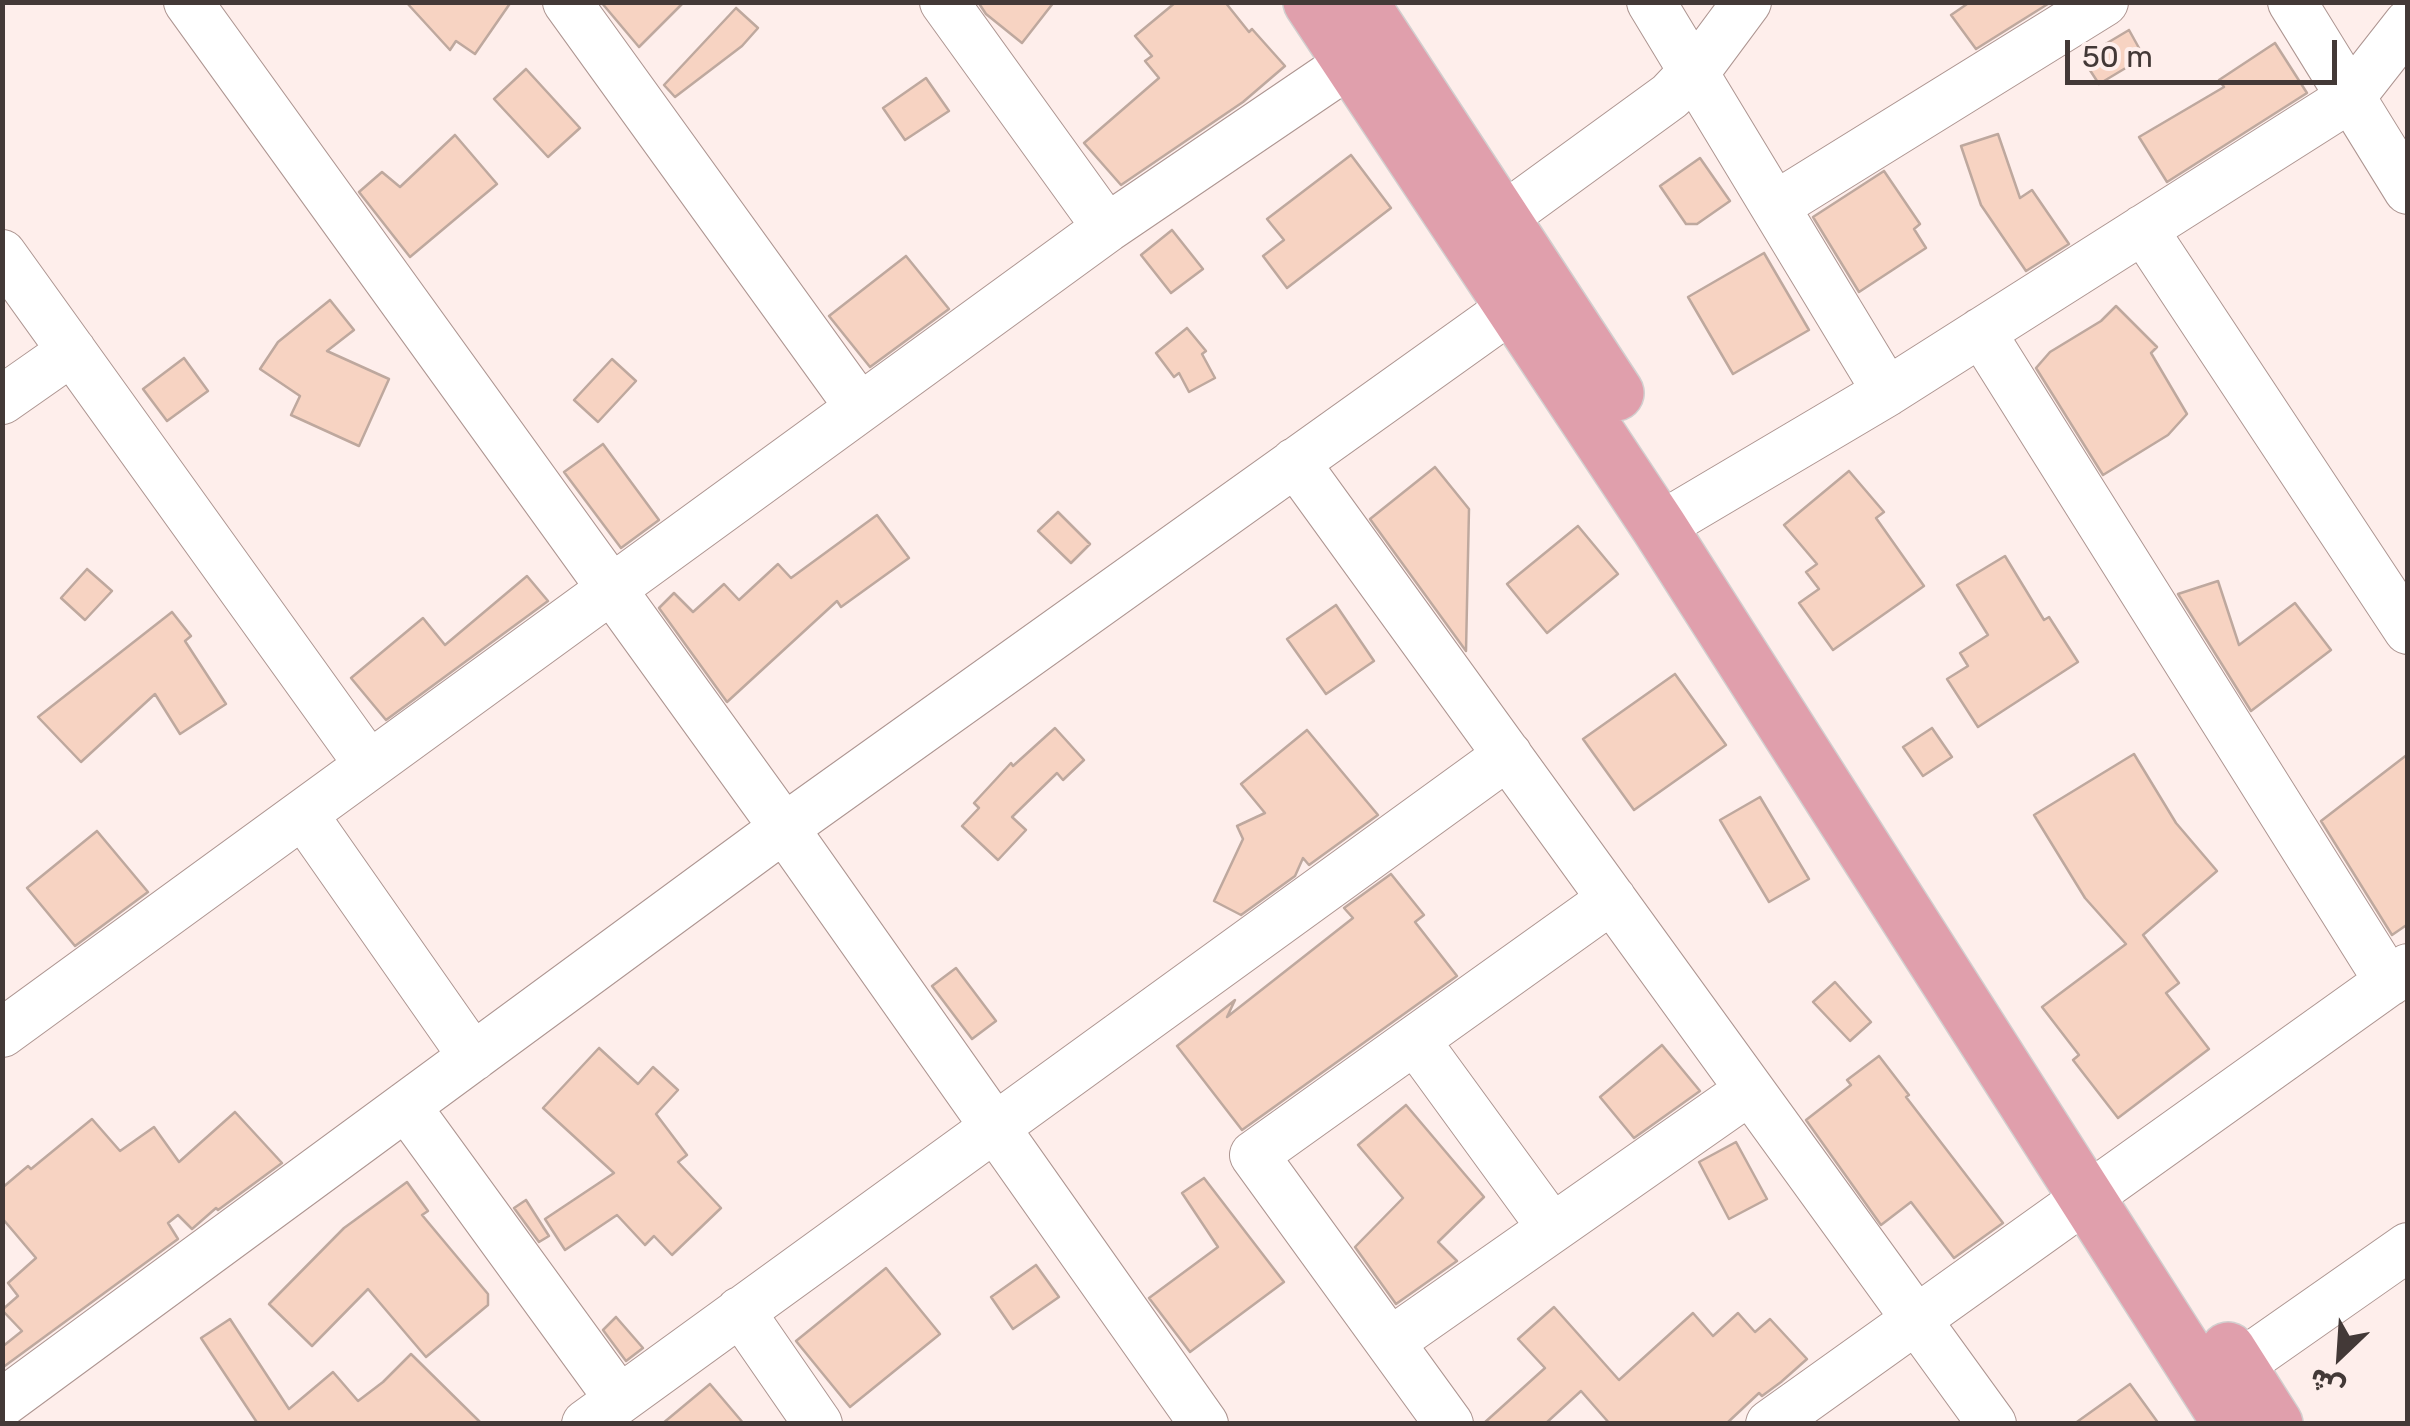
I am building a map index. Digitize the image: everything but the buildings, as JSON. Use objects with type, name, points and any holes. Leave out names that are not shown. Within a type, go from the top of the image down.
[{"type":"main road","points":[[1355,23],[1501,219],[1528,296]]},
{"type":"main road","points":[[1355,23],[1528,296],[1676,518],[2102,1188],[2261,1422]]},
{"type":"main road","points":[[2102,1188],[2238,1366],[2261,1422]]},
{"type":"street","points":[[188,2],[784,828],[1204,1424]]},
{"type":"street","points":[[568,2],[860,408]]},
{"type":"street","points":[[944,2],[1107,228]]},
{"type":"street","points":[[1651,2],[1887,392]]},
{"type":"street","points":[[1501,219],[1670,96],[1748,2]]},
{"type":"street","points":[[1775,206],[2104,2]]},
{"type":"street","points":[[2292,2],[2408,190]]},
{"type":"street","points":[[5,1026],[304,814],[1107,228],[1355,23]]},
{"type":"street","points":[[1676,518],[1887,392],[2350,98],[2408,24]]},
{"type":"street","points":[[2143,229],[2408,630]]},
{"type":"street","points":[[2,254],[369,765]]},
{"type":"street","points":[[2,1403],[784,828],[1528,296]]},
{"type":"street","points":[[1770,1424],[2398,975],[1981,332]]},
{"type":"street","points":[[2,400],[72,351]]},
{"type":"street","points":[[1295,462],[1992,1424]]},
{"type":"street","points":[[406,1106],[602,1411],[1508,756]]},
{"type":"street","points":[[304,814],[473,1056]]},
{"type":"street","points":[[1449,1424],[1254,1154],[1612,899]]},
{"type":"street","points":[[1415,1040],[1552,1228]]},
{"type":"street","points":[[1390,1342],[1750,1090]]},
{"type":"street","points":[[2238,1366],[2408,1247]]},
{"type":"street","points":[[740,1311],[818,1424]]}]
